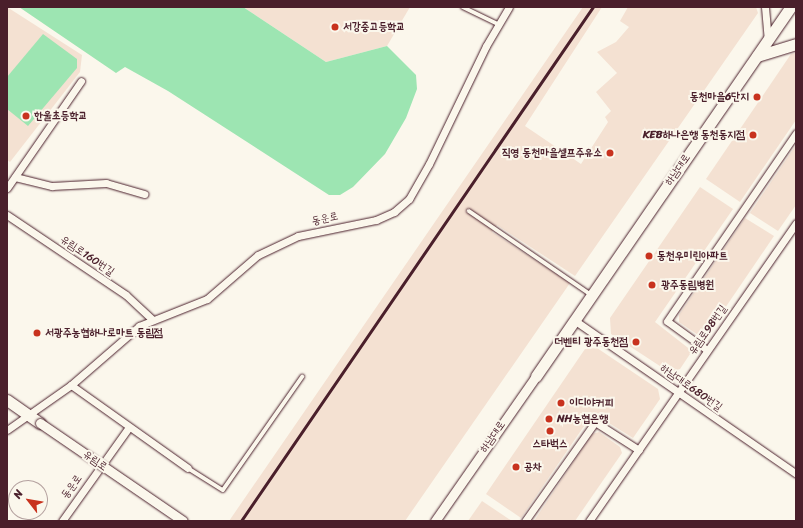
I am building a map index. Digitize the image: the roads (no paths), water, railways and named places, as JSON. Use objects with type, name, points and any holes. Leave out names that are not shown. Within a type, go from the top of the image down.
[{"type":"main road","name":"하남대로","points":[[536,376],[591,294],[768,40],[792,8]]},
{"type":"main road","points":[[757,56],[796,44]]},
{"type":"main road","name":"유림로","points":[[7,400],[40,423]]},
{"type":"street","name":"동운로","points":[[7,430],[71,385],[117,344],[152,319],[207,299],[243,266],[277,244],[376,220],[394,212],[409,199],[430,164],[498,24],[509,7]]},
{"type":"street","points":[[765,7],[768,40]]},
{"type":"street","points":[[7,188],[81,81]]},
{"type":"street","points":[[707,350],[666,321],[796,133]]},
{"type":"street","points":[[15,177],[52,186],[106,183],[144,194]]},
{"type":"street","name":"유림로160번길","points":[[7,215],[126,295],[152,319]]},
{"type":"street","name":"유림로98번길","points":[[589,521],[796,223]]},
{"type":"street","name":"하남대로680번길","points":[[574,320],[796,474]]},
{"type":"street","name":"하남대로","points":[[435,521],[536,376]]},
{"type":"street","points":[[71,385],[188,468]]},
{"type":"street","points":[[525,521],[595,422],[639,450]]},
{"type":"street","name":"유림로","points":[[40,423],[182,521]]},
{"type":"street","name":"동운로","points":[[62,521],[129,427]]},
{"type":"lane","points":[[463,7],[498,24]]},
{"type":"lane","points":[[469,211],[591,294]]},
{"type":"lane","points":[[188,468],[223,490],[302,377]]},
{"type":"railway","points":[[241,521],[593,7]]},
{"type":"place","name":"서강중고등학교","points":[[335,27]]},
{"type":"place","name":"동천마을6단지","points":[[757,97]]},
{"type":"place","name":"한울초등학교","points":[[26,116]]},
{"type":"place","name":"KEB하나은행 동천동지점","points":[[753,135]]},
{"type":"place","name":"직영 동천마을셀프주유소","points":[[610,153]]},
{"type":"place","name":"동천우미린아파트","points":[[649,256]]},
{"type":"place","name":"광주동림병원","points":[[652,285]]},
{"type":"place","name":"서광주농협하나로마트 동림점","points":[[37,333]]},
{"type":"place","name":"더벤티 광주동천점","points":[[636,342]]},
{"type":"place","name":"이디야커피","points":[[561,403]]},
{"type":"place","name":"NH농협은행","points":[[549,419]]},
{"type":"place","name":"스타벅스","points":[[550,431]]},
{"type":"place","name":"공차","points":[[516,467]]}]
